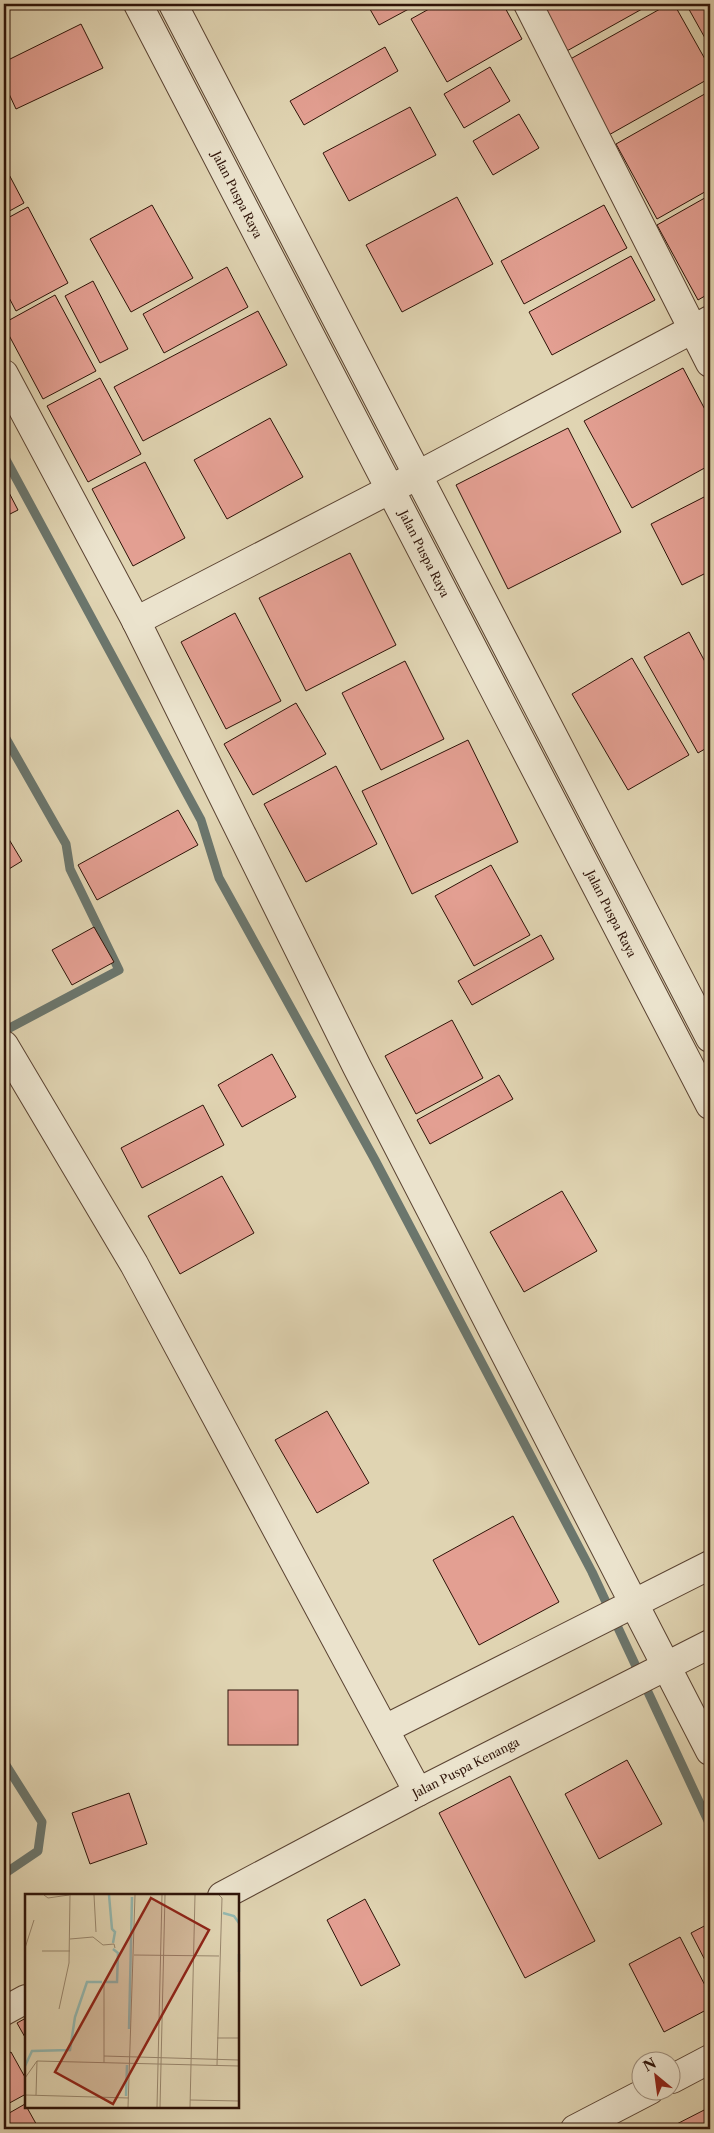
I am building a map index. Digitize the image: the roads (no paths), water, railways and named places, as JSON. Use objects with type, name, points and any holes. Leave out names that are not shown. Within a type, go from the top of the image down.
[{"type":"street","name":"Jalan Puspa Raya","points":[[138,4],[710,1105]]},
{"type":"street","points":[[173,4],[710,1038]]},
{"type":"street","points":[[528,4],[702,325],[710,363]]},
{"type":"street","points":[[136,621],[418,476],[702,325]]},
{"type":"street","points":[[4,374],[136,621],[357,1066],[710,1751]]},
{"type":"street","points":[[4,1045],[134,1264],[418,1792]]},
{"type":"street","points":[[385,1729],[710,1565]]},
{"type":"street","name":"Jalan Puspa Kenanga","points":[[226,1894],[418,1792],[710,1644]]},
{"type":"street","points":[[4,2011],[25,2000]]},
{"type":"street","points":[[682,2074],[710,2059]]},
{"type":"street","points":[[575,2129],[632,2099]]},
{"type":"waterway","points":[[4,456],[201,820],[219,878],[375,1160],[592,1572],[710,1825]]},
{"type":"waterway","points":[[4,735],[66,844],[70,869],[119,970],[4,1031]]},
{"type":"waterway","points":[[4,1762],[42,1822],[38,1851],[4,1874]]}]
